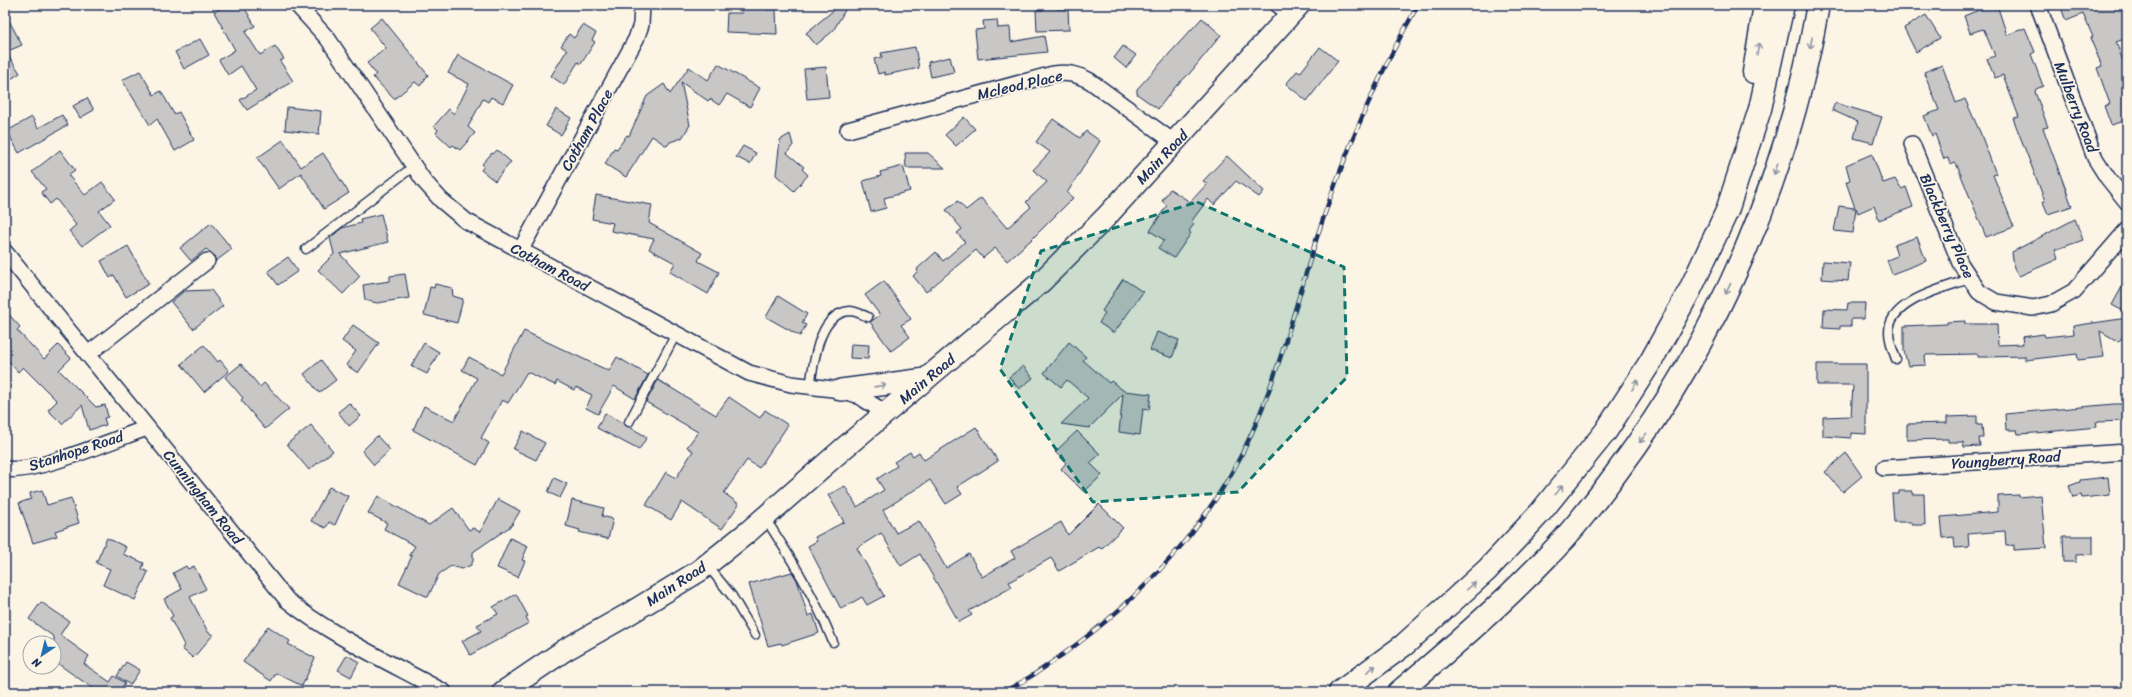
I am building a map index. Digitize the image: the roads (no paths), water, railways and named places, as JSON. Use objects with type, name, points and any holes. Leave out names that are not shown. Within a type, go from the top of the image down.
[{"type":"highway","points":[[1727,211],[1750,94],[1765,5]]},
{"type":"highway","points":[[1340,692],[1404,645],[1487,570],[1540,513],[1602,437],[1651,361],[1690,290],[1727,211],[1760,109],[1783,5]]},
{"type":"highway","points":[[1399,692],[1472,631],[1547,557],[1595,501],[1648,431],[1678,383],[1710,326],[1761,213],[1784,147],[1804,78],[1821,9]]},
{"type":"main road","name":"Main Road","points":[[503,692],[565,650],[627,615],[707,565],[765,518],[1041,282],[1077,248],[1175,143],[1290,8]]},
{"type":"main road","points":[[841,390],[926,380]]},
{"type":"street","name":"Cotham Road","points":[[297,5],[328,39],[414,166],[441,200],[466,222],[749,372],[770,380],[841,390],[857,395],[886,413]]},
{"type":"street","name":"Cotham Place","points":[[520,251],[636,39],[641,25],[642,5]]},
{"type":"street","name":"Mulberry Road","points":[[2038,5],[2095,158],[2107,177],[2127,202]]},
{"type":"street","name":"Mcleod Place","points":[[848,130],[1053,74],[1067,73],[1080,75],[1090,81],[1175,143]]},
{"type":"street","name":"Blackberry Place","points":[[1912,144],[1960,263],[1969,279],[1979,292],[1996,302],[2033,308],[2051,304],[2074,291],[2127,230]]},
{"type":"street","name":"Cunningham Road","points":[[5,252],[287,600],[303,614],[444,692]]},
{"type":"street","points":[[88,354],[207,261]]},
{"type":"street","name":"Stanhope Road","points":[[5,469],[19,469],[45,464],[147,428]]},
{"type":"street","name":"Youngberry Road","points":[[1884,468],[2127,452]]},
{"type":"lane","points":[[306,249],[414,166]]},
{"type":"lane","points":[[1896,359],[1889,332],[1891,322],[1897,312],[1922,296],[1969,279]]},
{"type":"lane","points":[[810,386],[815,353],[825,328],[835,317],[843,313],[851,311],[868,317]]},
{"type":"lane","points":[[629,422],[676,334]]},
{"type":"lane","points":[[765,518],[797,567],[820,610],[833,642]]},
{"type":"lane","points":[[707,565],[732,596],[755,635]]},
{"type":"railway","points":[[1003,692],[1041,670],[1062,655],[1119,610],[1145,585],[1194,530],[1234,469],[1250,437],[1270,388],[1317,237],[1349,148],[1374,89],[1418,5]]}]
